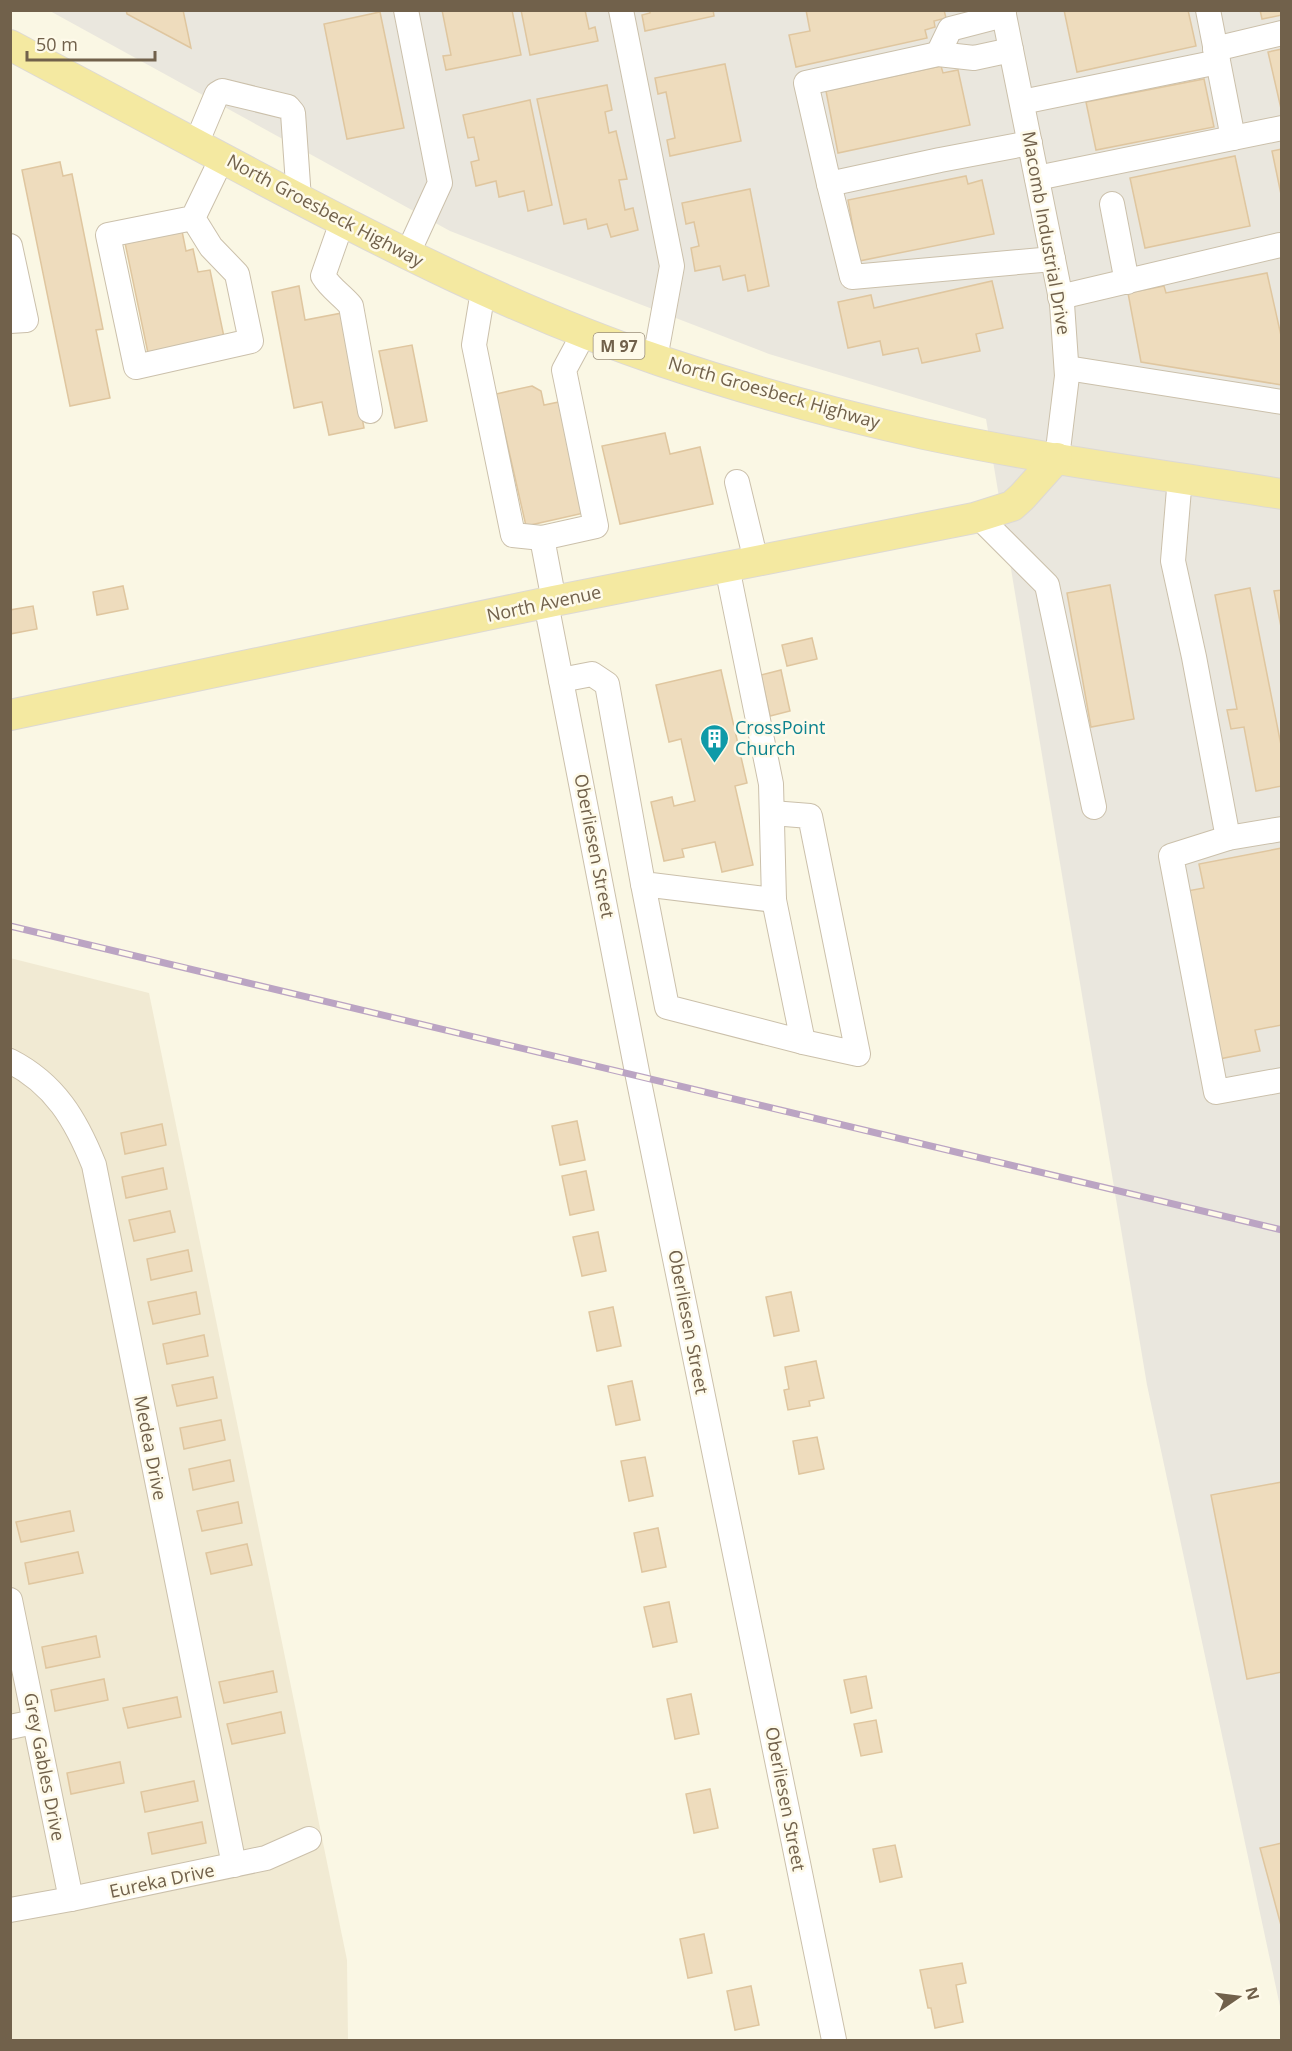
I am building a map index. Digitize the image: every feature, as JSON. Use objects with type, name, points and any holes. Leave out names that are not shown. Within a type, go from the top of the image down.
[{"type":"main road","name":"North Groesbeck Highway","points":[[11,46],[407,255],[483,291],[584,333],[655,359],[778,398],[928,434],[1057,458],[1281,494]]},
{"type":"main road","name":"North Avenue","points":[[10,715],[550,602],[979,517],[996,512],[1017,501],[1057,458]]},
{"type":"street","points":[[406,10],[440,183],[407,255]]},
{"type":"street","points":[[621,10],[672,266],[655,359]]},
{"type":"street","points":[[1208,10],[1233,138]]},
{"type":"street","points":[[938,54],[950,29],[1003,13]]},
{"type":"street","name":"Macomb Industrial Drive","points":[[1003,13],[1060,297],[1067,368],[1065,404],[1057,458]]},
{"type":"street","points":[[1022,102],[1217,55],[1281,33]]},
{"type":"street","points":[[1011,50],[974,58],[938,54],[806,83],[828,184],[852,277],[1053,259]]},
{"type":"street","points":[[193,218],[108,235],[136,367],[250,341],[237,274],[212,246],[193,218],[209,151],[217,94],[222,91],[288,107],[293,112],[299,199]]},
{"type":"street","points":[[1037,178],[1281,128]]},
{"type":"street","points":[[828,184],[1030,143]]},
{"type":"street","points":[[1112,204],[1127,282]]},
{"type":"street","points":[[342,222],[323,276],[329,286],[343,296],[351,306],[370,411]]},
{"type":"street","points":[[10,246],[26,320],[10,321]]},
{"type":"street","points":[[1060,297],[1281,247]]},
{"type":"street","points":[[483,291],[474,345],[513,535],[542,538],[596,526],[564,370],[584,333]]},
{"type":"street","points":[[1067,368],[1281,402]]},
{"type":"street","points":[[1180,477],[1173,561],[1194,657],[1228,838]]},
{"type":"street","points":[[737,482],[741,564],[771,784],[774,900],[803,1042]]},
{"type":"street","points":[[979,517],[1047,585],[1094,807]]},
{"type":"street","name":"Oberliesen Street","points":[[542,538],[561,680],[638,1077],[834,2040]]},
{"type":"street","points":[[561,680],[592,674],[607,684],[666,1007],[858,1054],[810,816],[772,813]]},
{"type":"street","points":[[1281,830],[1228,838],[1171,856],[1216,1092],[1281,1080]]},
{"type":"street","points":[[643,884],[774,900]]},
{"type":"street","name":"Medea Drive","points":[[10,1061],[44,1082],[58,1098],[83,1139],[94,1165],[234,1865]]},
{"type":"street","name":"Grey Gables Drive","points":[[10,1600],[70,1899]]},
{"type":"street","points":[[10,1727],[34,1722]]},
{"type":"street","name":"Eureka Drive","points":[[10,1910],[266,1858],[309,1839]]},
{"type":"shaded area","points":[[50,11],[1281,11],[1281,2011],[1147,1385],[986,419],[769,354],[450,231]]},
{"type":"shaded area","points":[[10,958],[149,993],[347,1960],[348,2040],[11,2040]]},
{"type":"building","points":[[126,10],[183,10],[191,48],[127,14]]},
{"type":"building","points":[[442,10],[512,10],[521,55],[446,70],[443,56],[451,55]]},
{"type":"building","points":[[521,10],[585,10],[589,29],[595,27],[598,41],[530,55]]},
{"type":"building","points":[[650,10],[713,10],[714,16],[645,31],[642,15],[650,13]]},
{"type":"building","points":[[806,10],[944,10],[946,18],[934,21],[935,27],[925,30],[927,38],[796,67],[789,35],[810,31]]},
{"type":"building","points":[[1064,10],[1188,10],[1196,46],[1077,72]]},
{"type":"building","points":[[1260,10],[1282,10],[1282,15],[1262,19]]},
{"type":"building","points":[[380,12],[404,128],[347,139],[324,24]]},
{"type":"building","points":[[1282,49],[1282,113],[1268,52]]},
{"type":"building","points":[[725,64],[741,141],[670,156],[667,140],[675,138],[666,92],[658,94],[655,78]]},
{"type":"building","points":[[941,66],[943,73],[958,70],[970,125],[838,153],[826,91]]},
{"type":"building","points":[[1204,79],[1214,127],[1096,150],[1086,102]]},
{"type":"building","points":[[607,85],[612,110],[605,112],[609,133],[616,131],[627,179],[619,180],[625,210],[633,208],[638,230],[611,237],[607,224],[588,229],[586,219],[564,224],[537,99]]},
{"type":"building","points":[[530,100],[552,205],[528,211],[524,191],[499,197],[496,181],[476,186],[471,162],[479,160],[474,137],[468,138],[463,115]]},
{"type":"building","points":[[1282,149],[1282,199],[1272,151]]},
{"type":"building","points":[[1235,156],[1250,226],[1145,248],[1130,178]]},
{"type":"building","points":[[60,162],[63,176],[72,174],[103,329],[96,330],[110,398],[70,406],[22,170]]},
{"type":"building","points":[[966,176],[968,184],[982,180],[994,234],[859,261],[848,200]]},
{"type":"building","points":[[750,189],[769,286],[748,291],[745,275],[723,280],[720,266],[695,271],[691,248],[699,246],[694,222],[686,224],[682,203]]},
{"type":"building","points":[[181,226],[186,251],[193,249],[198,272],[210,270],[224,337],[148,353],[124,238]]},
{"type":"building","points":[[1267,273],[1282,340],[1282,385],[1141,362],[1128,293],[1164,286],[1166,293]]},
{"type":"building","points":[[992,281],[1003,328],[976,334],[980,351],[922,363],[918,348],[883,355],[880,341],[848,348],[838,302],[871,295],[874,308]]},
{"type":"building","points":[[299,286],[305,320],[342,313],[364,428],[329,435],[322,402],[294,408],[272,292]]},
{"type":"building","points":[[412,345],[427,421],[395,428],[379,351]]},
{"type":"building","points":[[532,386],[541,391],[544,405],[559,402],[584,513],[526,526],[496,394]]},
{"type":"building","points":[[665,433],[670,454],[700,447],[713,504],[620,524],[602,446]]},
{"type":"building","points":[[1110,585],[1134,719],[1091,727],[1067,593]]},
{"type":"building","points":[[123,586],[128,609],[97,615],[93,592]]},
{"type":"building","points":[[1250,588],[1282,750],[1282,786],[1256,791],[1244,727],[1231,729],[1227,710],[1237,709],[1215,595]]},
{"type":"building","points":[[1282,590],[1282,632],[1274,591]]},
{"type":"building","points":[[33,606],[37,629],[10,634],[10,610]]},
{"type":"building","points":[[812,638],[817,659],[787,666],[782,645]]},
{"type":"building","name":"CrossPoint Church","points":[[721,670],[747,783],[735,786],[753,865],[722,872],[715,842],[682,849],[684,857],[664,861],[651,802],[672,797],[674,806],[695,801],[681,739],[669,742],[656,685]]},
{"type":"building","points":[[781,670],[790,711],[770,716],[761,675]]},
{"type":"building","points":[[1282,848],[1282,1025],[1255,1030],[1260,1051],[1219,1059],[1187,891],[1204,888],[1199,864]]},
{"type":"building","points":[[577,1121],[585,1160],[560,1165],[552,1126]]},
{"type":"building","points":[[162,1124],[166,1145],[125,1154],[121,1133]]},
{"type":"building","points":[[163,1168],[167,1189],[126,1198],[122,1177]]},
{"type":"building","points":[[586,1171],[594,1210],[570,1215],[562,1176]]},
{"type":"building","points":[[170,1211],[175,1232],[134,1241],[129,1220]]},
{"type":"building","points":[[598,1232],[606,1271],[582,1276],[573,1237]]},
{"type":"building","points":[[188,1250],[192,1271],[151,1280],[147,1259]]},
{"type":"building","points":[[196,1292],[200,1314],[153,1324],[148,1302]]},
{"type":"building","points":[[791,1292],[799,1331],[774,1336],[766,1297]]},
{"type":"building","points":[[613,1307],[621,1346],[597,1351],[589,1312]]},
{"type":"building","points":[[204,1335],[208,1356],[167,1364],[163,1344]]},
{"type":"building","points":[[816,1361],[824,1398],[809,1401],[810,1406],[788,1410],[784,1390],[789,1389],[785,1367]]},
{"type":"building","points":[[213,1377],[217,1398],[177,1406],[172,1385]]},
{"type":"building","points":[[632,1381],[640,1420],[616,1425],[608,1386]]},
{"type":"building","points":[[221,1420],[225,1440],[184,1449],[180,1428]]},
{"type":"building","points":[[817,1437],[824,1469],[799,1474],[793,1441]]},
{"type":"building","points":[[645,1457],[653,1496],[629,1501],[621,1461]]},
{"type":"building","points":[[230,1460],[234,1481],[193,1490],[189,1469]]},
{"type":"building","points":[[1282,1482],[1282,1672],[1247,1679],[1211,1495]]},
{"type":"building","points":[[238,1502],[242,1523],[202,1531],[197,1511]]},
{"type":"building","points":[[70,1511],[74,1531],[21,1542],[16,1522]]},
{"type":"building","points":[[658,1528],[666,1567],[642,1572],[634,1533]]},
{"type":"building","points":[[247,1544],[252,1565],[211,1574],[206,1553]]},
{"type":"building","points":[[78,1552],[83,1573],[29,1584],[25,1563]]},
{"type":"building","points":[[669,1602],[677,1642],[653,1647],[644,1607]]},
{"type":"building","points":[[96,1636],[100,1657],[46,1668],[42,1647]]},
{"type":"building","points":[[273,1671],[277,1692],[224,1703],[219,1682]]},
{"type":"building","points":[[866,1676],[872,1708],[851,1713],[844,1680]]},
{"type":"building","points":[[104,1679],[108,1700],[55,1711],[51,1690]]},
{"type":"building","points":[[691,1694],[699,1734],[675,1739],[667,1699]]},
{"type":"building","points":[[177,1697],[181,1717],[128,1728],[123,1708]]},
{"type":"building","points":[[281,1712],[285,1733],[232,1744],[227,1724]]},
{"type":"building","points":[[876,1720],[882,1752],[861,1756],[854,1724]]},
{"type":"building","points":[[120,1762],[124,1783],[71,1794],[67,1773]]},
{"type":"building","points":[[194,1781],[198,1801],[145,1812],[141,1792]]},
{"type":"building","points":[[710,1789],[718,1828],[694,1833],[686,1794]]},
{"type":"building","points":[[202,1822],[206,1843],[152,1854],[148,1833]]},
{"type":"building","points":[[1282,1843],[1282,1929],[1260,1848]]},
{"type":"building","points":[[895,1845],[902,1877],[880,1882],[873,1849]]},
{"type":"building","points":[[704,1934],[712,1973],[688,1978],[680,1939]]},
{"type":"building","points":[[962,1963],[966,1983],[956,1985],[963,2022],[935,2028],[920,1970]]},
{"type":"building","points":[[751,1986],[759,2025],[735,2030],[727,1991]]},
{"type":"railway","points":[[10,926],[1282,1230]]},
{"type":"place","name":"CrossPoint Church","points":[[714,764]]}]
